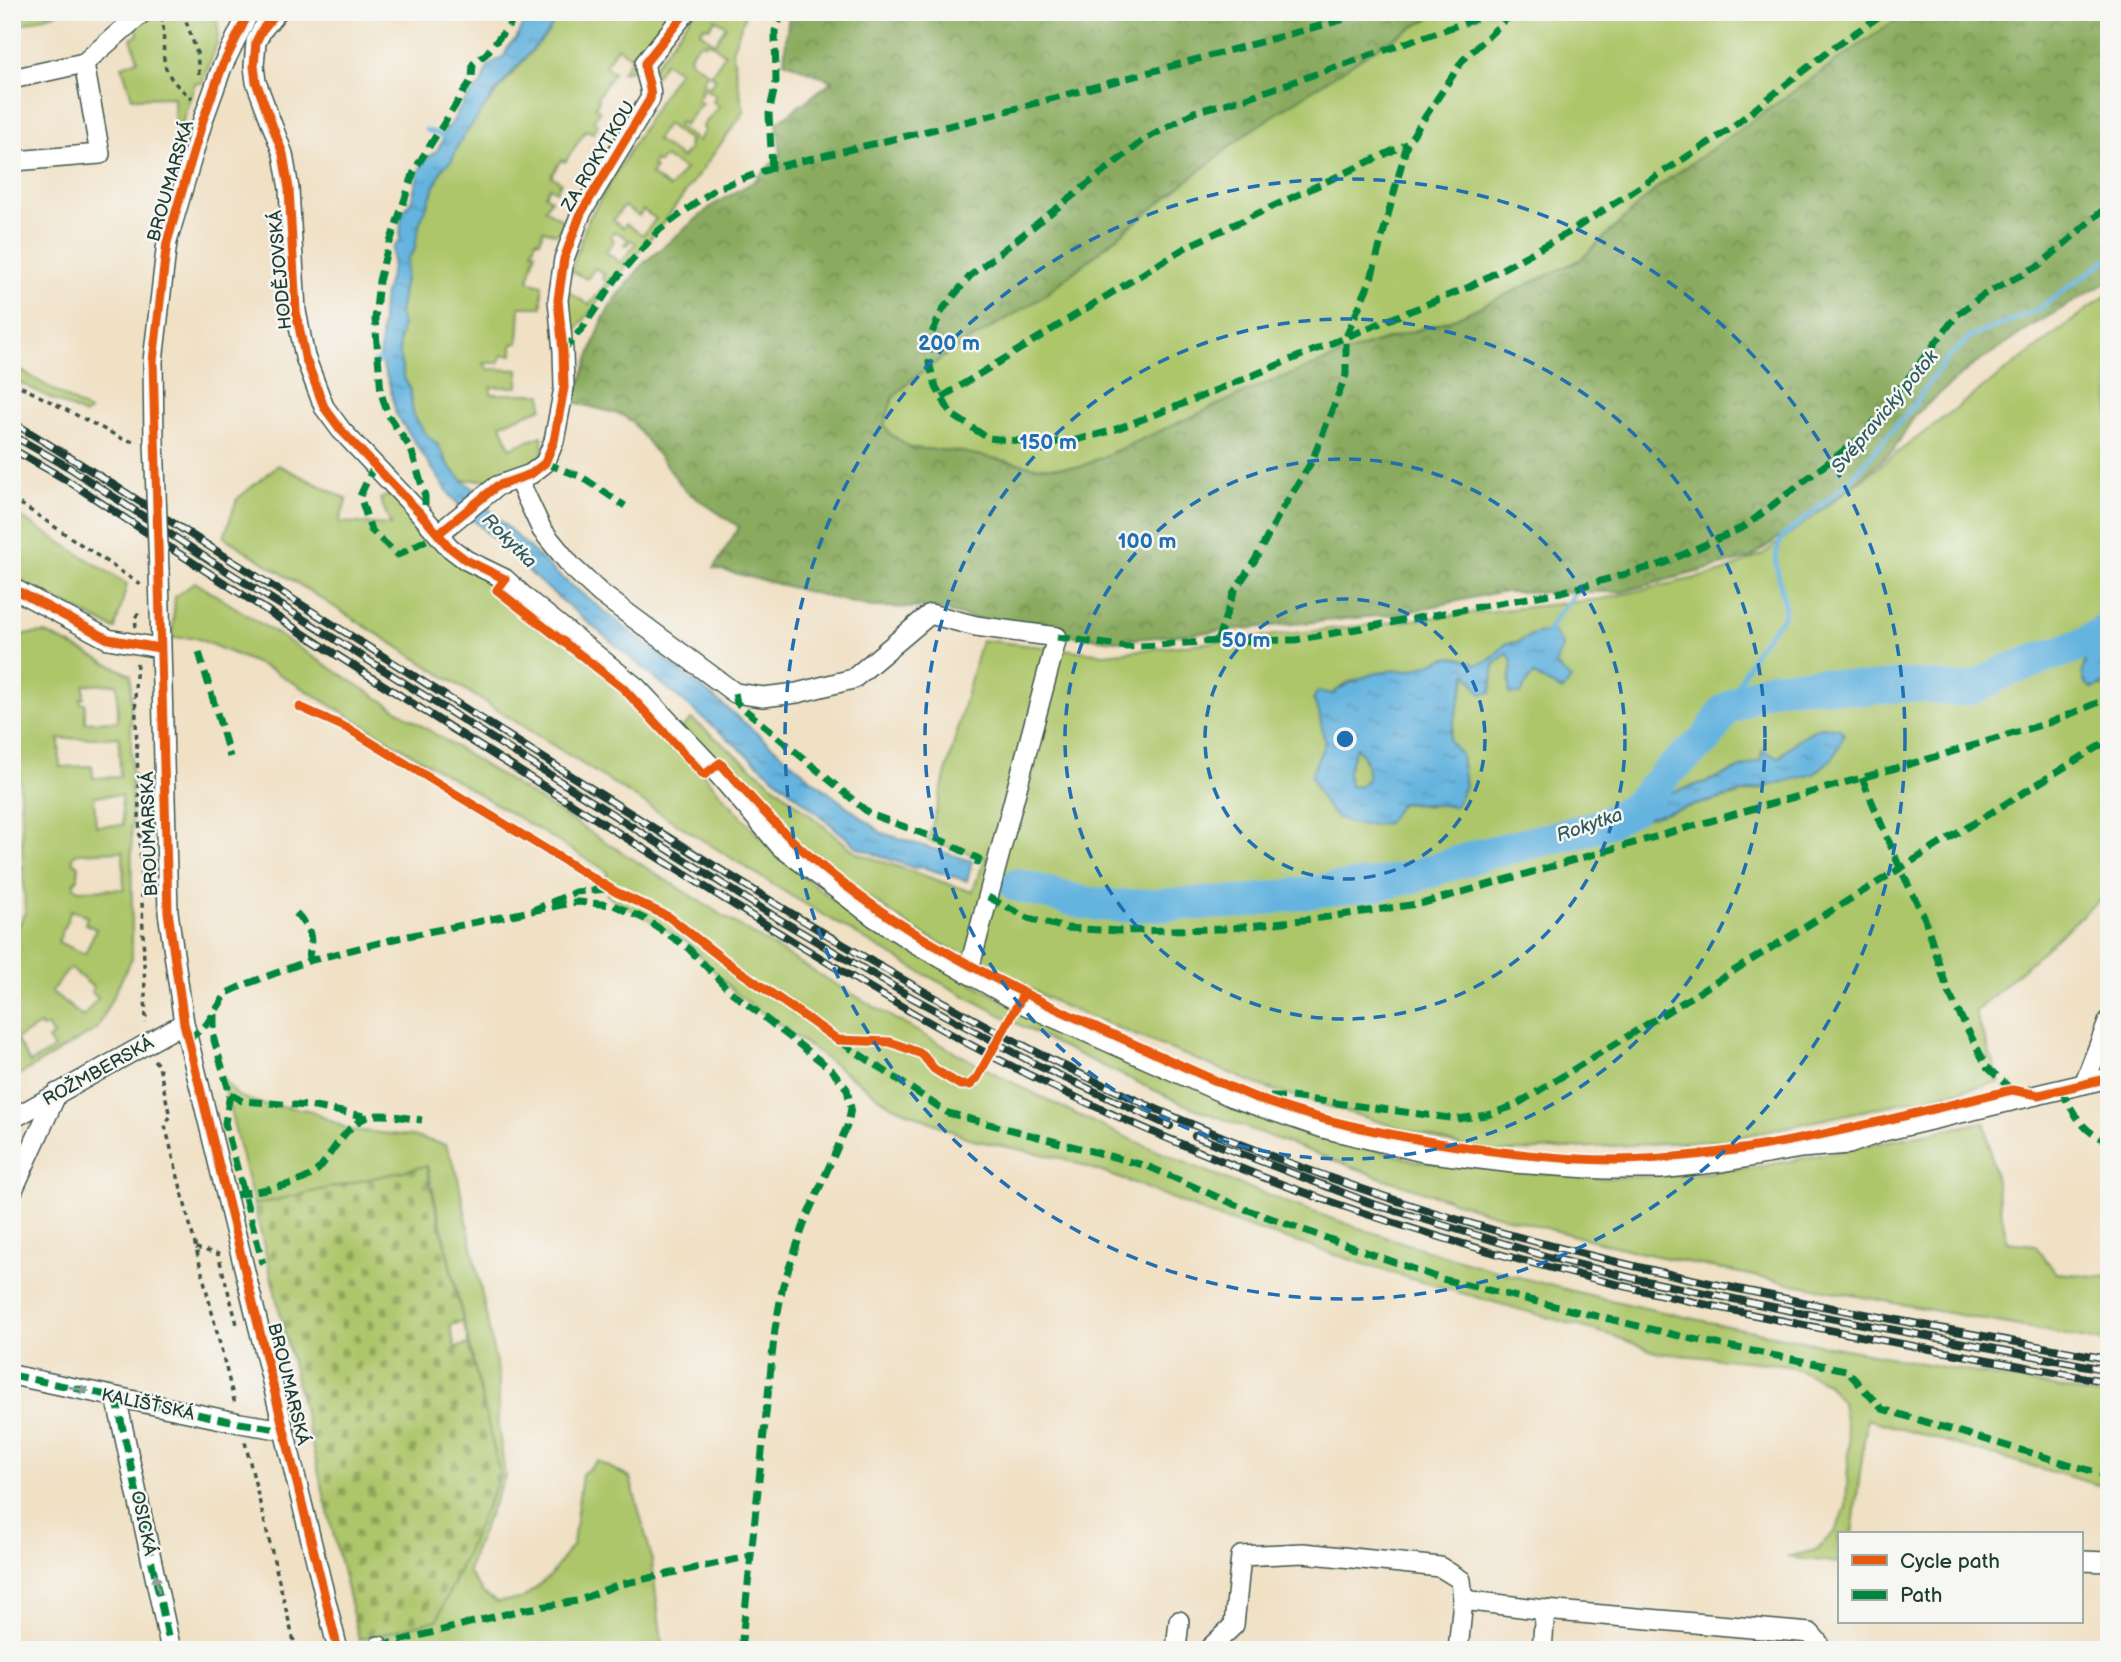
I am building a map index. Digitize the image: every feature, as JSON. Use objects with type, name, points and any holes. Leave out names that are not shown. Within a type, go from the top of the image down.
[{"type":"street","points":[[12,79],[84,62],[143,12]]},
{"type":"street","name":"HODĚJOVSKÁ","points":[[277,12],[267,23],[256,43],[254,66],[256,82],[284,155],[289,189],[296,311],[305,357],[324,407],[341,430],[439,533],[449,547],[505,579],[637,688],[713,768],[781,847],[874,917],[968,973],[1019,1002],[1245,1102],[1323,1128],[1423,1152],[1513,1163],[1604,1169],[1660,1169],[1801,1148],[1849,1144],[1884,1131],[2109,1078]]},
{"type":"street","name":"ZA ROKYTKOU","points":[[439,533],[497,486],[537,471],[545,463],[554,442],[564,388],[558,300],[564,260],[581,213],[650,99],[651,89],[646,77],[645,63],[686,12]]},
{"type":"street","name":"BROUMARSKÁ","points":[[243,14],[203,120],[167,242],[153,361],[147,442],[159,571],[167,912],[184,1023],[338,1650]]},
{"type":"street","points":[[12,146],[15,161],[100,154],[84,62]]},
{"type":"street","points":[[518,479],[542,530],[572,567],[600,593],[735,694],[763,697],[797,693],[852,679],[930,614],[975,626],[1057,638],[968,973]]},
{"type":"street","points":[[12,588],[108,639],[159,648]]},
{"type":"street","points":[[2084,1084],[2109,1020]]},
{"type":"street","name":"ROŽMBERSKÁ","points":[[12,1118],[184,1023]]},
{"type":"street","points":[[12,1192],[57,1094]]},
{"type":"street","name":"KALIŠŤSKÁ","points":[[12,1375],[284,1430]]},
{"type":"street","name":"OSICKÁ","points":[[116,1397],[171,1650]]},
{"type":"street","points":[[1208,1650],[1234,1625],[1241,1556],[1303,1553],[1440,1567],[1461,1580],[1463,1600],[1458,1650]]},
{"type":"street","points":[[2082,1561],[2109,1562]]},
{"type":"street","points":[[1463,1600],[1545,1610],[1810,1633],[1818,1642],[1817,1650]]},
{"type":"street","points":[[1542,1650],[1545,1610]]},
{"type":"street","points":[[1176,1650],[1179,1620]]},
{"type":"path","points":[[162,12],[164,65],[171,79],[194,99]]},
{"type":"path","points":[[12,382],[124,439],[147,442]]},
{"type":"path","points":[[12,498],[144,587]]},
{"type":"path","points":[[196,1248],[218,1254],[234,1317]]},
{"type":"green space","points":[[12,12],[60,12],[12,28]]},
{"type":"green space","points":[[161,12],[212,12],[218,28],[212,56],[202,83],[195,83],[175,145],[174,97],[132,98],[122,66],[138,60],[131,38],[138,35],[136,23]]},
{"type":"green space","points":[[567,12],[679,12],[632,70],[622,72],[632,57],[617,47],[605,66],[614,72],[597,98],[599,101],[595,107],[600,111],[593,121],[598,124],[593,133],[586,130],[565,162],[561,160],[551,176],[561,182],[556,191],[550,187],[545,195],[551,199],[545,209],[564,221],[557,234],[543,230],[540,241],[536,240],[532,251],[536,252],[528,281],[542,285],[542,307],[520,307],[518,343],[512,344],[512,355],[502,355],[498,363],[484,363],[488,369],[518,370],[518,387],[491,387],[491,394],[542,394],[542,408],[501,424],[510,448],[542,436],[543,456],[489,480],[462,480],[413,414],[410,388],[404,378],[400,358],[402,324],[399,315],[408,258],[414,250],[420,222],[442,169],[452,160],[459,143],[485,106],[550,30],[552,23]]},
{"type":"green space","points":[[694,12],[739,12],[745,15],[732,51],[744,112],[661,226],[607,288],[576,331],[570,327],[566,290],[589,305],[607,282],[602,278],[605,275],[595,268],[587,279],[571,271],[588,220],[679,71],[665,62],[655,77],[651,71]],"holes":[[[715,19],[726,26],[715,43],[700,32],[704,26],[709,28]],[[708,41],[725,54],[711,75],[716,79],[710,87],[702,82],[708,73],[690,60],[693,50],[702,42],[705,45]],[[701,87],[716,95],[713,102],[719,106],[702,127],[705,130],[698,141],[677,126],[680,122],[684,125],[702,103],[697,100],[702,92]],[[667,124],[690,141],[690,147],[682,158],[656,140]],[[664,157],[685,169],[670,188],[651,175],[655,161],[659,163]],[[624,206],[639,216],[643,210],[656,219],[643,235],[626,224],[623,228],[613,220]],[[615,231],[628,239],[624,245],[631,240],[636,243],[621,263],[606,252],[614,241],[611,236]]]},
{"type":"green space","points":[[789,12],[1441,12],[1384,43],[1247,133],[1041,298],[949,353],[911,380],[893,397],[884,425],[890,434],[911,448],[962,452],[1036,467],[1080,467],[1260,386],[1368,345],[1454,319],[1580,260],[1659,186],[1907,12],[2109,12],[2109,281],[2032,326],[1968,369],[1915,415],[1893,451],[1844,492],[1750,558],[1621,592],[1499,592],[1398,614],[1115,641],[1012,628],[933,608],[872,607],[714,568],[739,527],[686,491],[632,422],[622,415],[573,402],[603,319],[614,300],[644,263],[713,205],[753,182],[781,154],[777,123],[832,81],[784,61]]},
{"type":"green space","points":[[1441,12],[1907,12],[1659,186],[1580,260],[1454,319],[1368,345],[1260,386],[1080,467],[1036,467],[962,452],[911,448],[890,434],[884,425],[893,397],[911,380],[949,353],[1041,298],[1247,133],[1384,43]]},
{"type":"green space","points":[[2109,293],[2109,652],[2103,646],[2105,630],[2084,643],[2078,653],[2101,687],[2109,681],[2109,891],[1975,1012],[2000,1082],[1725,1140],[1483,1153],[1264,1087],[1061,1005],[920,933],[789,841],[681,728],[692,719],[857,853],[972,892],[986,858],[928,841],[981,640],[1105,654],[1602,599],[1723,572],[1763,554]],"holes":[[[1553,632],[1555,664],[1548,682],[1534,675],[1520,694],[1509,682],[1512,661],[1507,653],[1494,665],[1468,672],[1448,740],[1461,755],[1431,806],[1400,803],[1311,775],[1325,743],[1314,699],[1332,694],[1347,683],[1380,673],[1424,666],[1476,665],[1490,660],[1507,643],[1518,642],[1536,633]],[[1797,740],[1764,788],[1660,814],[1606,832],[1590,822],[1644,792],[1659,796],[1706,782],[1762,760],[1778,758]]]},
{"type":"green space","points":[[12,365],[89,411],[85,415],[12,379]]},
{"type":"green space","points":[[278,465],[347,499],[339,522],[391,525],[380,499],[395,492],[443,546],[594,663],[640,704],[777,856],[866,925],[1016,1007],[1346,1142],[1421,1162],[1602,1178],[1685,1175],[1764,1166],[1985,1122],[2007,1242],[2035,1245],[2056,1273],[2109,1277],[2109,1343],[1638,1252],[1487,1212],[1379,1177],[1188,1106],[1050,1041],[922,973],[788,894],[224,537],[237,499]]},
{"type":"green space","points":[[12,512],[127,584],[115,629],[12,577]]},
{"type":"green space","points":[[195,582],[834,984],[1032,1093],[1100,1125],[1169,1156],[1309,1211],[1405,1243],[1549,1285],[1758,1332],[2109,1397],[2109,1488],[1867,1419],[1852,1532],[1838,1532],[1838,1563],[1787,1557],[1816,1550],[1835,1531],[1846,1507],[1849,1445],[1842,1402],[1827,1383],[1789,1365],[1658,1353],[1614,1336],[1408,1278],[1214,1216],[1139,1185],[1061,1158],[973,1140],[889,1104],[735,993],[687,942],[607,895],[607,871],[272,670],[196,638],[172,638],[175,597]]},
{"type":"green space","points":[[46,633],[131,675],[132,958],[97,1029],[12,1079],[12,941],[25,912],[14,635]],"holes":[[[117,684],[118,721],[85,722],[85,703],[81,703],[80,699],[84,698],[84,685]],[[119,737],[120,777],[93,778],[92,766],[60,767],[59,739]],[[121,795],[123,825],[96,826],[94,796]],[[123,851],[124,889],[79,890],[74,887],[74,882],[78,879],[78,865],[73,862],[73,856],[78,853]],[[71,910],[87,916],[85,924],[96,929],[85,954],[58,942]],[[70,968],[94,988],[91,992],[98,998],[83,1017],[51,991]],[[40,1025],[42,1028],[47,1026],[53,1036],[48,1039],[54,1049],[30,1063],[16,1039]]]},
{"type":"green space","points":[[1356,747],[1365,762],[1368,779],[1359,787],[1350,786],[1347,772]]},
{"type":"green space","points":[[222,1078],[238,1096],[261,1104],[308,1110],[350,1130],[412,1136],[446,1145],[457,1173],[499,1378],[498,1424],[505,1476],[473,1553],[468,1572],[483,1593],[497,1602],[522,1599],[550,1576],[573,1544],[582,1474],[598,1461],[630,1478],[651,1555],[663,1650],[387,1650],[385,1633],[437,1620],[500,1475],[427,1166],[254,1205]]},
{"type":"green space","points":[[426,1166],[466,1333],[463,1322],[450,1325],[455,1348],[469,1344],[500,1475],[437,1620],[359,1640],[254,1205]]},
{"type":"water","points":[[535,12],[567,12],[553,23],[550,30],[500,86],[459,143],[452,160],[442,169],[420,222],[414,251],[408,258],[399,315],[402,324],[399,343],[413,414],[425,433],[438,445],[449,466],[474,489],[494,515],[557,574],[882,833],[972,861],[967,881],[922,867],[914,868],[859,848],[541,583],[468,515],[450,495],[396,414],[380,359],[383,301],[392,268],[393,248],[400,239],[401,217],[412,199],[419,170],[427,158],[437,151],[445,129],[450,126],[463,103],[481,84],[488,66],[504,56],[523,24]]},
{"type":"water","points":[[2105,629],[2103,646],[2109,652],[2109,681],[2093,689],[2084,682],[2083,657],[2068,649],[2084,643]]},
{"type":"water","points":[[1553,632],[1563,645],[1555,664],[1571,679],[1562,691],[1534,675],[1520,694],[1509,694],[1512,661],[1507,653],[1494,665],[1491,693],[1481,694],[1467,673],[1449,740],[1461,755],[1465,786],[1456,806],[1401,803],[1387,823],[1372,825],[1348,822],[1330,811],[1311,775],[1325,743],[1319,712],[1313,699],[1318,691],[1332,694],[1373,674],[1419,668],[1450,657],[1458,657],[1476,665],[1490,660],[1507,643],[1518,642],[1536,633]],"holes":[[[1356,747],[1362,754],[1368,779],[1359,787],[1350,786],[1348,771]]]},
{"type":"water","points":[[1819,727],[1838,728],[1844,734],[1834,757],[1814,774],[1660,814],[1605,832],[1589,822],[1632,801],[1644,792],[1659,796],[1706,782],[1761,760],[1762,750],[1779,758],[1797,740]]},
{"type":"waterway","points":[[426,130],[450,138]]},
{"type":"waterway","name":"Svépravický potok","points":[[1724,711],[1758,647],[1784,616],[1785,606],[1776,564],[1782,537],[1854,476],[1916,402],[1943,363],[1970,337],[2037,310],[2109,258]]},
{"type":"waterway","points":[[374,362],[388,359]]},
{"type":"waterway","points":[[1548,632],[1557,615],[1579,589]]},
{"type":"waterway","name":"Rokytka","points":[[1016,885],[1085,903],[1117,906],[1245,902],[1374,885],[1412,877],[1480,855],[1611,821],[1634,808],[1670,770],[1708,737],[1724,711],[1756,693],[1774,687],[1814,684],[1864,689],[1911,685],[1958,690],[1974,688],[2006,671],[2084,644],[2109,628]]},
{"type":"railway","points":[[12,422],[663,834],[853,951],[983,1024],[1116,1091],[1229,1140],[1322,1175],[1417,1207],[1560,1248],[1764,1294],[2109,1359]]},
{"type":"railway","points":[[12,435],[70,468],[211,561],[772,915],[911,997],[1039,1066],[1170,1126]]},
{"type":"railway","points":[[12,449],[65,479],[411,703],[830,964],[944,1031],[1032,1077],[1122,1119],[1260,1176],[1364,1213],[1574,1274],[1786,1321],[2109,1382]]},
{"type":"railway","points":[[1195,1136],[1370,1203],[1552,1258],[1632,1278],[1787,1310],[2109,1370]]},
{"type":"marked path","points":[[425,505],[425,496],[411,449],[388,415],[381,393],[375,319],[379,281],[415,169],[472,79],[473,64],[486,54],[520,12]]},
{"type":"marked path","points":[[772,168],[769,114],[776,82],[775,31],[783,12]]},
{"type":"marked path","points":[[563,351],[616,279],[658,231],[715,189],[772,168],[973,120],[1371,12]]},
{"type":"marked path","points":[[1496,12],[1246,98],[1194,112],[1144,140],[970,276],[943,309],[930,337],[929,363],[936,387],[951,414],[988,438],[1042,443],[1072,441],[1111,431],[1175,407],[1469,287],[1568,233],[1727,131],[1831,49],[1886,12]]},
{"type":"marked path","points":[[1217,641],[1234,592],[1312,461],[1346,375],[1346,337],[1371,279],[1407,144],[1463,60],[1514,12]]},
{"type":"marked path","points":[[942,397],[1188,246],[1407,144]]},
{"type":"marked path","points":[[1057,637],[1127,647],[1217,641],[1295,640],[1561,592],[1662,564],[1744,527],[1864,435],[1957,315],[1983,295],[2040,265],[2109,205]]},
{"type":"marked path","points":[[545,463],[582,477],[625,506]]},
{"type":"marked path","points":[[375,464],[360,496],[371,530],[398,555],[439,533]]},
{"type":"marked path","points":[[199,652],[230,757]]},
{"type":"marked path","points":[[735,693],[737,703],[870,814],[943,841],[979,859],[975,872]]},
{"type":"marked path","points":[[988,897],[1028,918],[1066,928],[1120,931],[1223,929],[1424,903],[1931,758],[2051,722],[2109,698]]},
{"type":"marked path","points":[[1270,1097],[1291,1097],[1457,1119],[1487,1115],[1514,1106],[2109,740]]},
{"type":"marked path","points":[[1862,778],[1925,919],[1948,992],[1987,1067],[2012,1090]]},
{"type":"marked path","points":[[188,1040],[206,1025],[227,993],[308,961],[398,938],[531,911],[575,892],[607,889]]},
{"type":"marked path","points":[[531,911],[577,902],[613,905],[645,919],[687,947],[730,991],[832,1070],[847,1089],[851,1108],[848,1124],[807,1216],[783,1285],[775,1329],[741,1650]]},
{"type":"marked path","points":[[296,913],[310,935],[308,961]]},
{"type":"marked path","points":[[214,1014],[214,1040],[230,1094],[225,1123],[263,1264]]},
{"type":"marked path","points":[[841,1042],[948,1113],[1147,1166],[1245,1209],[1442,1279],[1688,1338],[1846,1370],[1882,1409],[2109,1476]]},
{"type":"marked path","points":[[2060,1089],[2085,1128],[2100,1138],[2109,1140]]},
{"type":"marked path","points":[[230,1094],[242,1101],[309,1106],[364,1116]]},
{"type":"marked path","points":[[236,1195],[288,1184],[314,1173],[345,1134],[363,1119],[382,1115],[422,1120]]},
{"type":"marked path","points":[[12,1375],[284,1430]]},
{"type":"marked path","points":[[116,1397],[171,1650]]},
{"type":"marked path","points":[[379,1646],[521,1610],[577,1601],[617,1585],[751,1556]]},
{"type":"cycle path","points":[[249,12],[222,67],[203,120],[167,242],[153,361],[168,912],[184,1023],[338,1650]]},
{"type":"cycle path","points":[[277,12],[256,42],[254,66],[256,82],[283,154],[289,189],[296,311],[305,357],[324,407],[341,430],[449,547],[466,560],[505,579],[497,590],[623,688],[704,775],[720,763],[776,825],[813,859],[880,911],[953,956],[1067,1013],[1276,1105],[1387,1133],[1524,1155],[1616,1160],[1716,1153],[1815,1136],[2012,1090],[2039,1095],[2109,1078]]},
{"type":"cycle path","points":[[439,533],[497,486],[531,474],[545,463],[554,441],[564,388],[558,300],[564,259],[581,213],[650,99],[645,63],[686,12]]},
{"type":"cycle path","points":[[12,588],[108,639],[159,648]]},
{"type":"cycle path","points":[[300,707],[349,729],[616,892],[669,917],[728,963],[838,1040],[890,1042],[922,1054],[934,1069],[960,1085],[970,1085],[977,1078],[1024,993]]}]
